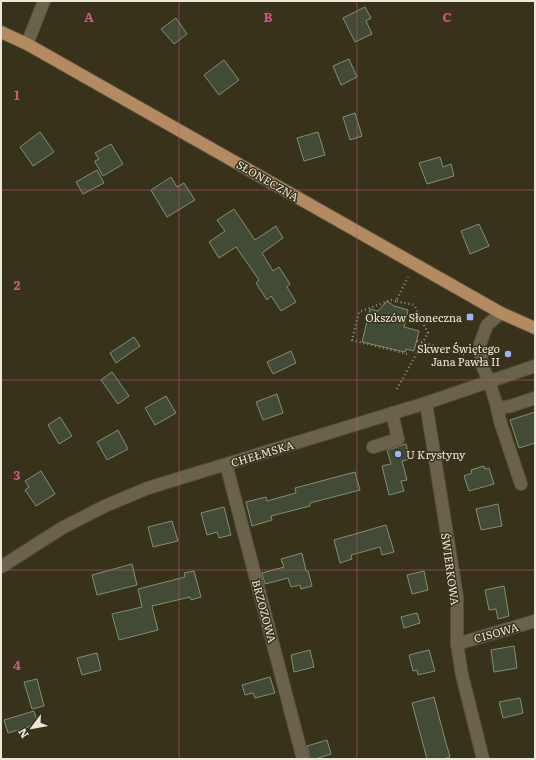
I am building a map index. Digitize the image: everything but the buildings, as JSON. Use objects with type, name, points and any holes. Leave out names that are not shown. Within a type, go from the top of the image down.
[{"type":"main road","name":"SŁONECZNA","points":[[1,32],[28,44],[501,313],[535,328]]},
{"type":"street","points":[[28,44],[44,1]]},
{"type":"street","points":[[501,313],[487,325],[480,344],[482,364],[489,381],[500,421],[521,484]]},
{"type":"street","name":"CHEŁMSKA","points":[[1,567],[62,528],[105,506],[148,488],[426,403],[535,366]]},
{"type":"street","points":[[496,403],[500,408],[535,398]]},
{"type":"street","name":"ŚWIERKOWA","points":[[426,403],[457,597],[457,644],[462,675],[483,759]]},
{"type":"street","points":[[373,447],[398,439],[392,413]]},
{"type":"street","name":"BRZOZOWA","points":[[226,464],[303,759]]},
{"type":"street","name":"CISOWA","points":[[457,644],[535,621]]},
{"type":"path","points":[[396,301],[408,277]]},
{"type":"path","points":[[397,389],[428,334],[414,305],[391,300],[359,312],[352,340],[407,354]]},
{"type":"path","points":[[417,341],[467,355]]},
{"type":"place","name":"Okszów Słoneczna","points":[[470,317]]},
{"type":"place","name":"Skwer Świętego Jana Pawła II","points":[[508,354]]},
{"type":"place","name":"U Krystyny","points":[[398,454]]}]
